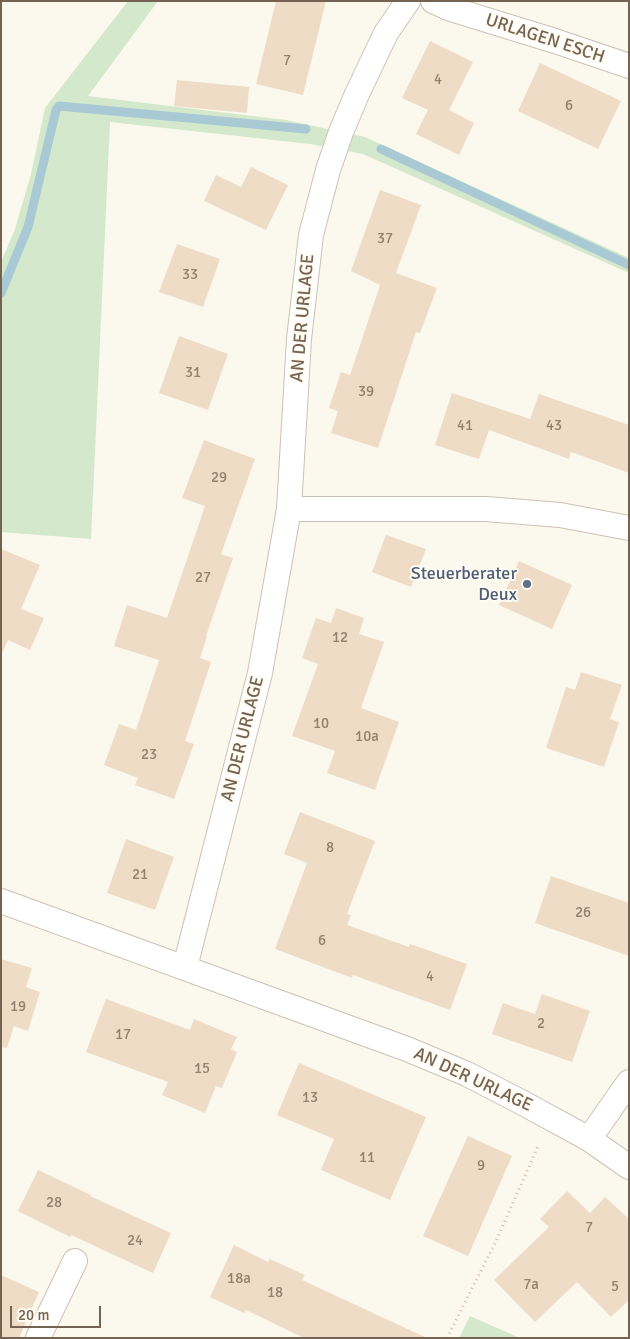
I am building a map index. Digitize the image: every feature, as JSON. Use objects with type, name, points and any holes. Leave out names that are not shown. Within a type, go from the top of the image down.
[{"type":"street","name":"AN DER URLAGE","points":[[185,967],[260,673],[289,509],[299,339],[311,235],[328,170],[341,132],[386,33],[408,1]]},
{"type":"street","name":"URLAGEN ESCH","points":[[433,1],[448,8],[629,66]]},
{"type":"street","points":[[289,509],[486,509],[560,515],[629,528]]},
{"type":"street","name":"AN DER URLAGE","points":[[1,900],[407,1048],[468,1074],[551,1118],[589,1139],[629,1167]]},
{"type":"street","points":[[589,1139],[629,1082]]},
{"type":"street","points":[[38,1338],[75,1261]]},
{"type":"path","points":[[447,1338],[497,1239],[551,1118]]},
{"type":"green space","points":[[128,1],[158,1],[88,96],[286,120],[365,137],[629,258],[629,273],[363,154],[310,144],[110,122],[91,539],[1,532],[1,262],[15,229],[31,174],[45,108]]},
{"type":"green space","points":[[470,1316],[520,1338],[459,1338]]},
{"type":"building","points":[[276,1],[326,1],[303,95],[256,84]]},
{"type":"building","points":[[430,41],[473,62],[449,110],[474,123],[459,155],[416,134],[428,110],[402,98]]},
{"type":"building","points":[[540,63],[621,101],[598,149],[518,111]]},
{"type":"building","points":[[177,80],[249,87],[247,113],[174,106]]},
{"type":"building","points":[[251,167],[288,185],[266,230],[204,201],[216,175],[241,187]]},
{"type":"building","points":[[380,190],[421,205],[396,273],[437,288],[420,333],[416,332],[378,448],[331,433],[338,411],[329,408],[341,372],[350,375],[380,285],[351,271]]},
{"type":"building","points":[[177,244],[220,259],[203,307],[159,292]]},
{"type":"building","points":[[179,336],[228,354],[208,410],[159,393]]},
{"type":"building","points":[[452,393],[530,419],[539,394],[629,425],[629,473],[571,452],[569,459],[489,430],[479,459],[435,445]]},
{"type":"building","points":[[204,440],[255,459],[221,554],[233,558],[200,658],[211,662],[185,741],[194,744],[174,799],[135,785],[138,778],[104,765],[119,724],[136,730],[159,660],[114,646],[127,605],[167,618],[205,506],[182,498]]},
{"type":"building","points":[[386,535],[426,549],[411,587],[372,572]]},
{"type":"building","points":[[1,549],[40,565],[21,609],[44,618],[30,650],[8,640],[1,656]]},
{"type":"building","points":[[519,561],[572,585],[552,629],[499,605]]},
{"type":"building","points":[[336,608],[364,618],[359,634],[384,642],[361,708],[399,722],[375,790],[327,773],[335,751],[292,736],[318,664],[302,658],[316,618],[331,623]]},
{"type":"building","points":[[581,672],[622,685],[610,719],[619,722],[604,767],[546,748],[566,687],[575,690]]},
{"type":"building","points":[[300,812],[375,841],[347,914],[351,915],[347,925],[409,947],[410,944],[467,964],[450,1010],[353,975],[352,978],[275,949],[307,863],[284,854]]},
{"type":"building","points":[[126,839],[174,857],[155,910],[107,893]]},
{"type":"building","points":[[551,876],[629,903],[629,956],[535,923]]},
{"type":"building","points":[[1,959],[32,968],[26,987],[40,992],[28,1031],[14,1026],[7,1048],[1,1047]]},
{"type":"building","points":[[542,994],[590,1011],[572,1062],[492,1034],[503,1003],[535,1014]]},
{"type":"building","points":[[106,999],[190,1030],[194,1019],[237,1037],[231,1049],[237,1052],[222,1088],[216,1086],[205,1113],[162,1095],[168,1082],[86,1052]]},
{"type":"building","points":[[299,1063],[426,1117],[390,1200],[321,1170],[334,1139],[277,1115]]},
{"type":"building","points":[[468,1136],[512,1156],[468,1256],[423,1236]]},
{"type":"building","points":[[38,1170],[171,1233],[153,1273],[71,1235],[70,1237],[18,1211]]},
{"type":"building","points":[[567,1191],[590,1213],[605,1197],[629,1219],[629,1300],[611,1317],[577,1282],[535,1322],[494,1280],[549,1227],[540,1219]]},
{"type":"building","points":[[234,1245],[268,1262],[270,1259],[305,1275],[302,1280],[427,1338],[304,1338],[246,1310],[244,1313],[210,1297]]},
{"type":"building","points":[[1,1275],[39,1292],[19,1338],[1,1338]]},
{"type":"waterway","points":[[1,293],[28,227],[56,110],[59,106],[306,129]]},
{"type":"waterway","points":[[381,149],[629,265]]},
{"type":"place","name":"Steuerberater Deux","points":[[527,584]]}]
